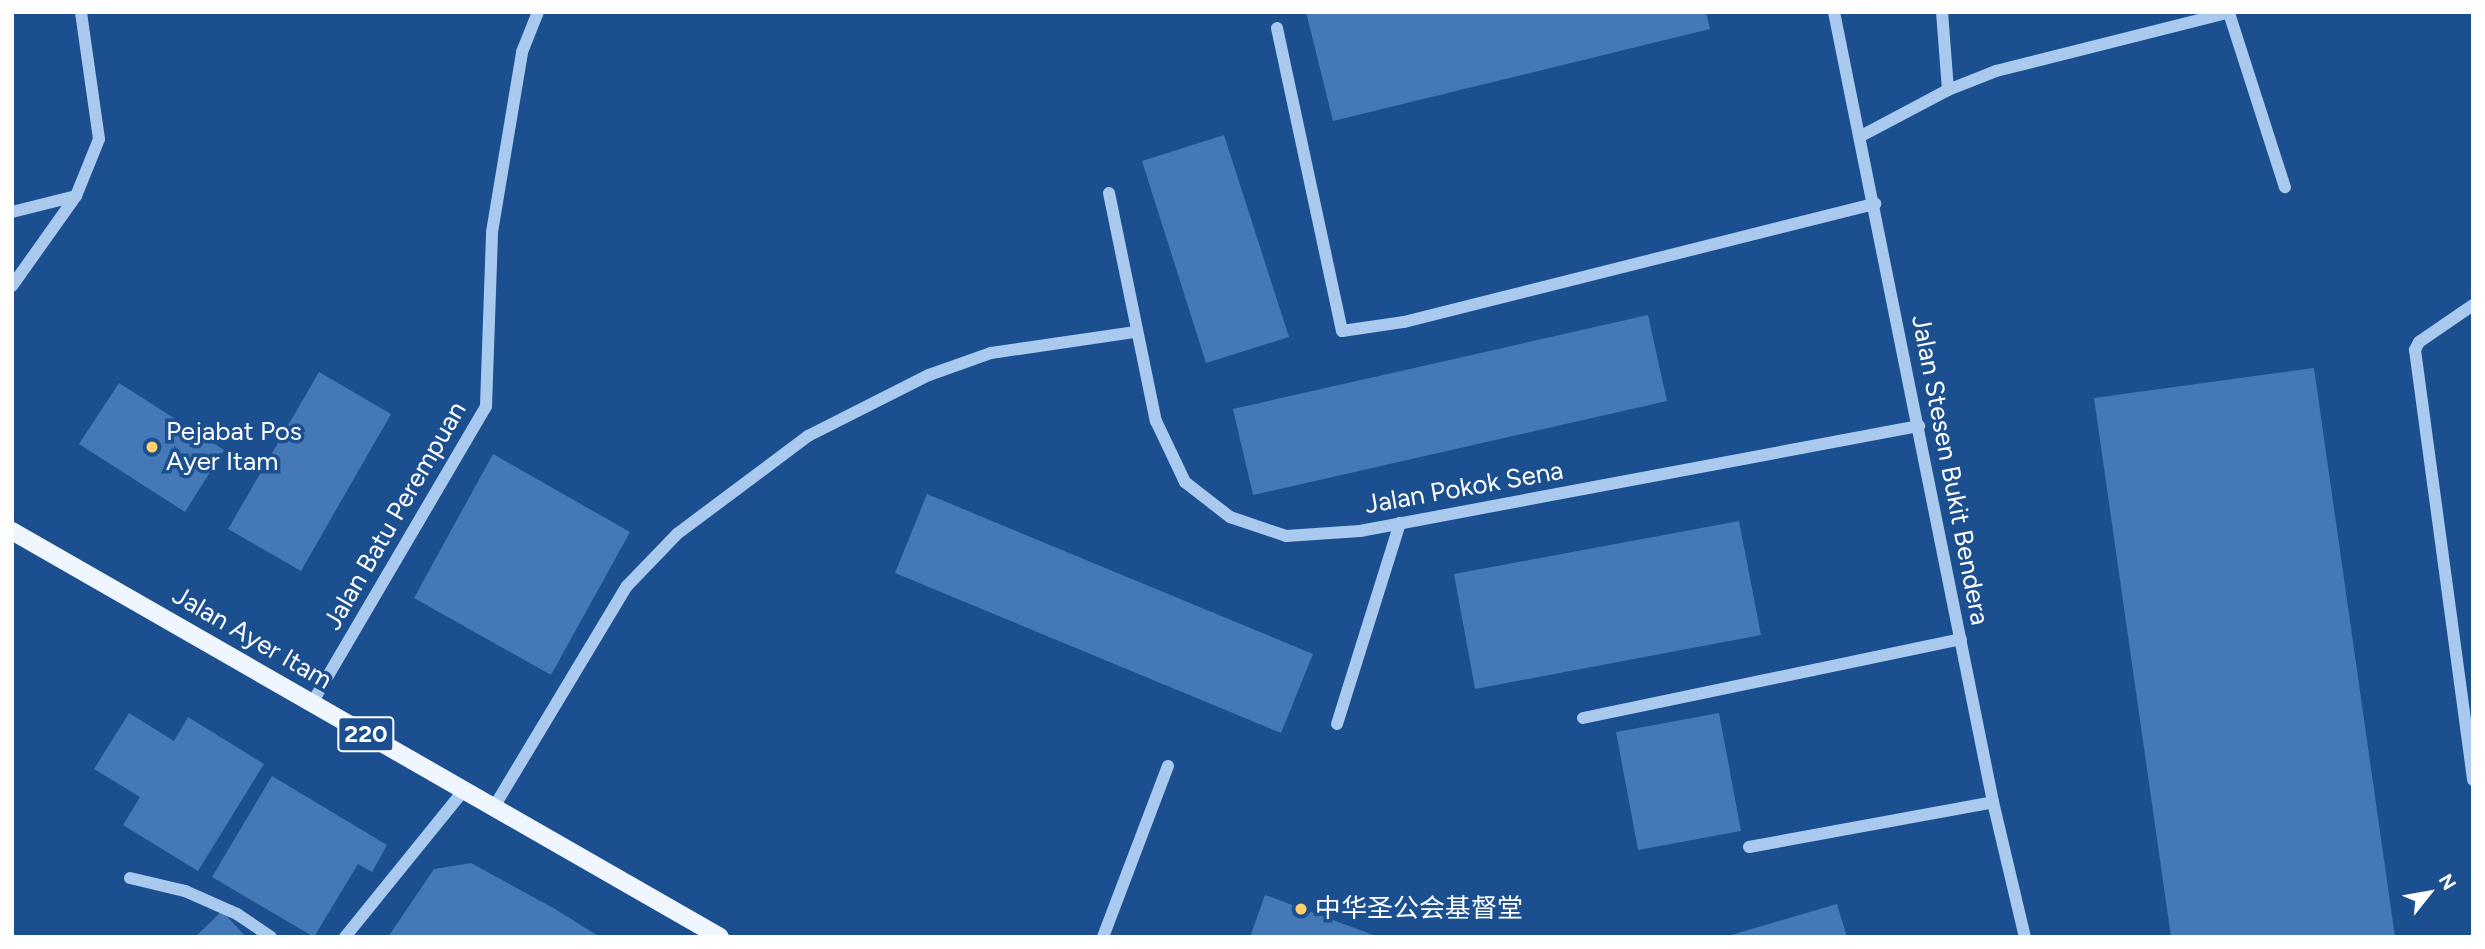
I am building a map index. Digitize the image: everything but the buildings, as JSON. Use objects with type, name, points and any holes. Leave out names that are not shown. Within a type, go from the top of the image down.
[{"type":"main road","name":"Jalan Ayer Itam","points":[[12,531],[720,937]]},
{"type":"street","points":[[12,286],[76,196],[99,139],[81,12]]},
{"type":"street","name":"Jalan Batu Perempuan","points":[[312,703],[486,406],[492,232],[522,52],[538,12]]},
{"type":"street","name":"Jalan Stesen Bukit Bendera","points":[[1834,12],[1875,204],[1993,802],[2025,937]]},
{"type":"street","points":[[1942,12],[1948,90]]},
{"type":"street","points":[[1861,136],[1948,90],[2031,61],[2230,13],[2285,187]]},
{"type":"street","points":[[1277,27],[1342,331],[1404,322],[1875,204]]},
{"type":"street","name":"Jalan Pokok Sena","points":[[1109,192],[1135,332],[1156,421],[1185,482],[1230,517],[1286,536],[1400,523],[1919,426]]},
{"type":"street","points":[[12,212],[76,196]]},
{"type":"street","points":[[2473,305],[2419,342],[2415,350],[2473,780]]},
{"type":"street","points":[[494,807],[627,586],[677,534],[808,436],[929,374],[991,354],[1135,332]]},
{"type":"street","points":[[1337,724],[1400,523]]},
{"type":"street","points":[[1583,718],[1961,639]]},
{"type":"street","points":[[1103,937],[1168,766]]},
{"type":"street","points":[[345,937],[464,790]]},
{"type":"street","points":[[1749,846],[1993,802]]},
{"type":"street","points":[[130,878],[185,891],[237,914],[271,937]]},
{"type":"place","name":"Pejabat Pos Ayer Itam","points":[[152,447]]},
{"type":"place","name":"中华圣公会基督堂","points":[[1301,909]]}]
